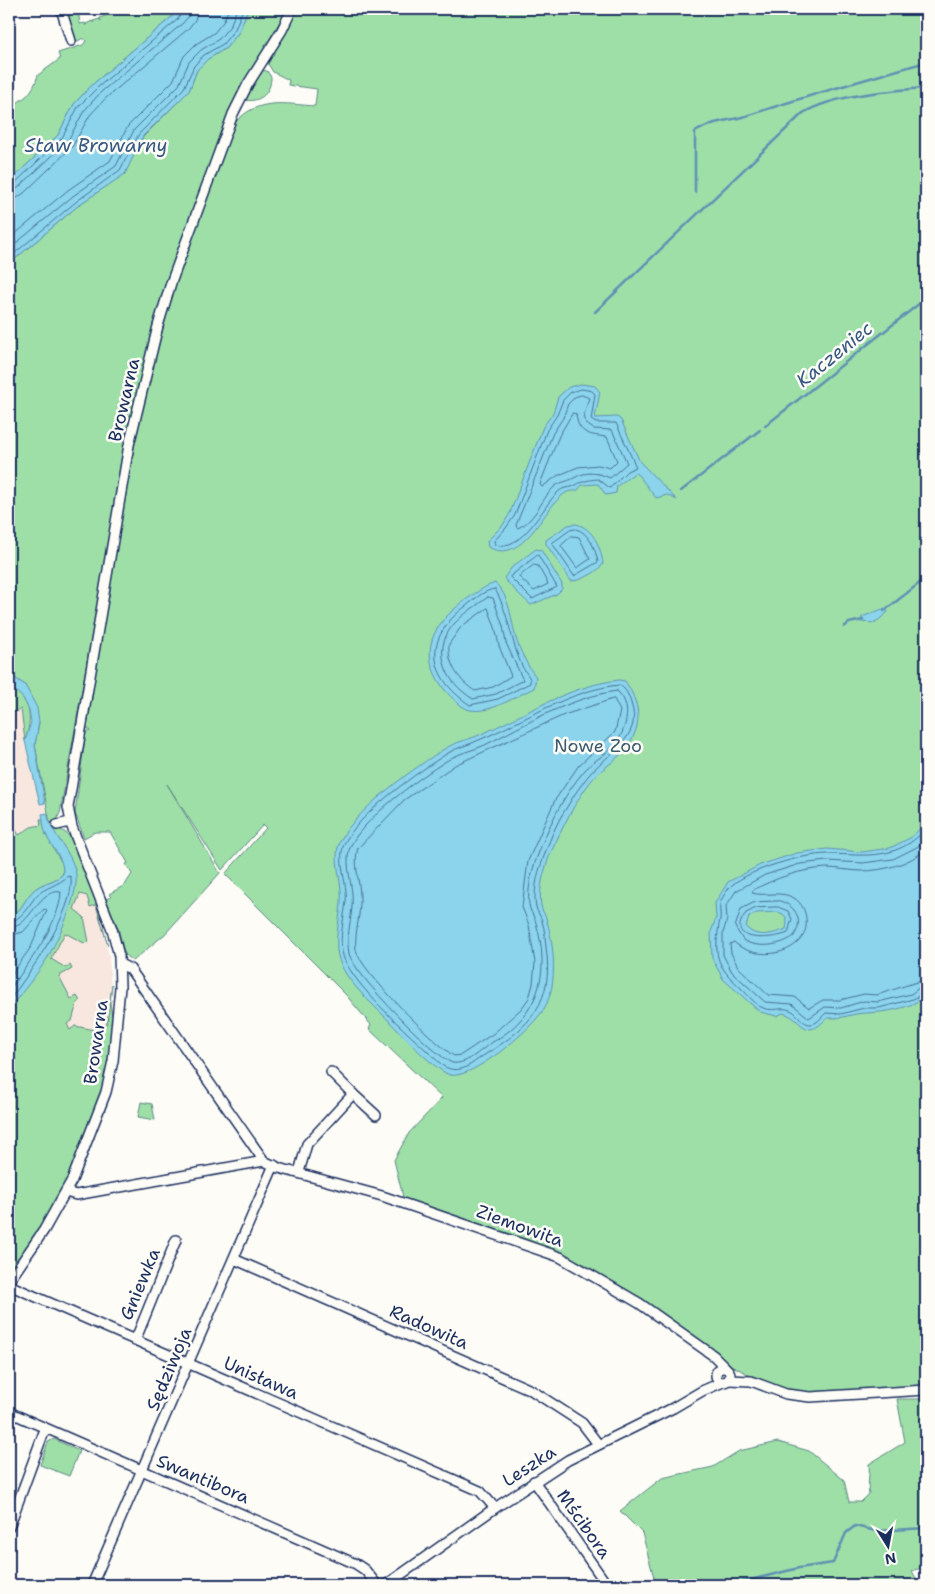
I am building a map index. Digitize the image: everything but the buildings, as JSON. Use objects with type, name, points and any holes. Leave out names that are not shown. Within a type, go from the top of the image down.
[{"type":"street","points":[[61,9],[71,41]]},
{"type":"street","name":"Browarna","points":[[9,1281],[44,1230],[66,1192],[86,1148],[109,1082],[120,987],[120,964],[112,929],[70,822],[69,798],[130,445],[156,336],[171,283],[233,114],[248,84],[282,30],[292,9]]},
{"type":"street","points":[[56,825],[70,822]]},
{"type":"street","points":[[66,1192],[76,1196],[264,1161],[138,980],[130,970],[120,964]]},
{"type":"street","points":[[332,1072],[376,1115]]},
{"type":"street","points":[[299,1172],[307,1144],[353,1094]]},
{"type":"street","name":"Ziemowita","points":[[264,1161],[382,1196],[560,1257],[639,1303],[728,1368],[746,1376],[751,1381]]},
{"type":"street","name":"Sędziwoja","points":[[94,1585],[274,1165]]},
{"type":"street","name":"Gniewka","points":[[135,1341],[176,1240]]},
{"type":"street","name":"Radowita","points":[[234,1259],[531,1390],[582,1422],[598,1444]]},
{"type":"street","name":"Unisława","points":[[9,1285],[480,1491],[495,1508]]},
{"type":"street","points":[[709,1354],[721,1378]]},
{"type":"street","points":[[720,1368],[728,1368],[731,1375],[721,1378],[720,1368]]},
{"type":"street","name":"Ziemowita","points":[[721,1378],[751,1381],[786,1394],[810,1397],[926,1390]]},
{"type":"street","name":"Leszka","points":[[386,1585],[534,1481],[598,1444],[659,1415],[721,1378]]},
{"type":"street","name":"Swantibora","points":[[9,1412],[356,1564],[365,1570],[377,1585]]},
{"type":"street","points":[[9,1528],[45,1429]]},
{"type":"street","name":"Mścibora","points":[[534,1481],[607,1585]]},
{"type":"shaded area","points":[[21,708],[25,741],[40,804],[45,803],[47,813],[42,814],[42,825],[31,827],[19,835],[9,818],[9,716]]},
{"type":"shaded area","points":[[78,893],[87,896],[96,905],[109,955],[111,987],[106,1032],[13,1099],[9,1099],[9,1009]]},
{"type":"green space","points":[[64,9],[78,9],[80,24],[85,23],[86,26],[86,24],[92,21],[93,23],[93,21],[100,19],[101,21],[100,18],[105,16],[102,9],[181,9],[93,84],[74,104],[58,135],[9,182],[9,107],[28,95],[38,75],[60,59],[58,53],[83,45],[86,41],[83,38],[78,41],[75,40]]},
{"type":"green space","points":[[248,9],[287,9],[246,80],[167,283],[125,449],[60,813],[57,820],[50,823],[35,745],[39,722],[25,685],[9,674],[9,264],[80,204],[124,174],[143,137],[189,91],[197,70],[208,59],[226,48],[239,32]]},
{"type":"green space","name":"Nowe Zoo","points":[[297,9],[926,9],[926,1387],[879,1392],[797,1393],[762,1382],[731,1365],[638,1298],[584,1264],[526,1239],[404,1201],[394,1160],[409,1133],[442,1098],[369,1029],[371,1025],[346,995],[225,874],[266,828],[263,825],[222,870],[167,784],[220,873],[165,934],[133,961],[124,952],[118,928],[106,899],[111,897],[109,894],[125,885],[132,874],[126,864],[128,863],[110,832],[95,832],[84,838],[75,813],[86,731],[91,731],[87,728],[93,692],[91,691],[141,408],[175,285],[235,123],[253,109],[262,106],[282,104],[315,106],[317,89],[288,85],[289,80],[273,72],[268,64]]},
{"type":"green space","points":[[261,70],[267,71],[271,77],[267,92],[264,96],[255,100],[244,100]]},
{"type":"green space","points":[[9,685],[22,697],[28,710],[29,724],[25,741],[21,709],[9,715]]},
{"type":"green space","points":[[9,818],[19,835],[31,827],[41,825],[40,819],[43,819],[46,835],[63,865],[63,874],[57,879],[35,889],[17,912],[9,918],[9,847],[15,843],[9,834]]},
{"type":"green space","points":[[51,828],[66,833],[79,854],[91,886],[108,946],[96,905],[90,907],[87,896],[80,894],[74,909],[84,917],[89,942],[84,943],[65,933],[51,959],[66,968],[70,965],[72,969],[59,976],[71,999],[77,996],[80,1001],[77,1003],[72,1021],[67,1024],[70,1030],[75,1026],[100,1031],[107,1023],[112,984],[110,1003],[113,1024],[107,1072],[101,1096],[74,1166],[40,1229],[9,1270],[9,1009],[48,957],[67,852]]},
{"type":"green space","points":[[141,1102],[152,1104],[155,1120],[138,1117]]},
{"type":"green space","points":[[897,1399],[926,1399],[926,1566],[912,1571],[920,1585],[656,1585],[642,1533],[620,1511],[662,1478],[713,1467],[739,1451],[778,1442],[809,1451],[844,1480],[849,1502],[861,1502],[869,1494],[869,1464],[905,1442]]},
{"type":"green space","points":[[54,1439],[79,1451],[69,1476],[40,1465],[48,1442]]},
{"type":"water","name":"Staw Browarny","points":[[181,9],[248,9],[239,32],[226,48],[208,59],[197,70],[189,91],[143,136],[125,174],[80,204],[9,264],[9,182],[58,135],[74,104],[93,84]]},
{"type":"water","points":[[581,384],[595,386],[600,392],[595,418],[617,417],[621,420],[640,462],[677,500],[667,495],[656,498],[635,473],[617,486],[616,493],[606,495],[598,484],[582,485],[578,490],[566,493],[556,502],[522,543],[512,549],[500,551],[488,547],[487,541],[503,525],[510,513],[543,427],[553,413],[558,397],[569,387]]},
{"type":"water","points":[[576,524],[582,526],[595,539],[603,564],[589,576],[571,581],[546,544],[546,540],[568,525]]},
{"type":"water","points":[[536,549],[541,550],[562,584],[562,589],[557,594],[531,605],[504,578],[512,567]]},
{"type":"water","points":[[495,583],[504,594],[519,647],[536,677],[534,688],[494,707],[478,711],[470,710],[452,698],[436,676],[430,652],[432,641],[436,631],[452,611],[479,591]]},
{"type":"water","points":[[885,608],[888,612],[875,623],[861,622],[862,617]]},
{"type":"water","points":[[9,674],[25,685],[37,708],[39,722],[35,745],[45,803],[40,804],[25,741],[31,722],[29,710],[23,698],[9,685]]},
{"type":"water","points":[[619,680],[625,681],[635,701],[638,719],[633,737],[620,755],[594,777],[585,789],[569,815],[546,864],[540,899],[549,931],[554,964],[552,987],[545,1007],[529,1027],[487,1061],[460,1074],[450,1075],[436,1067],[409,1042],[359,991],[341,965],[337,949],[341,895],[337,860],[338,847],[344,834],[369,806],[402,778],[446,748],[477,736],[581,688]]},
{"type":"water","points":[[47,813],[53,829],[74,866],[76,883],[71,905],[48,957],[9,1009],[9,918],[17,912],[35,889],[57,879],[63,874],[59,857],[44,829],[42,814]]},
{"type":"water","points":[[926,822],[926,996],[898,1009],[861,1013],[839,1018],[827,1018],[819,1025],[808,1029],[783,1013],[777,1016],[760,1012],[723,979],[712,958],[711,932],[716,918],[715,903],[728,882],[760,865],[797,853],[827,849],[862,852],[890,848],[912,837]],"holes":[[[757,913],[781,913],[786,918],[786,929],[770,934],[760,934],[750,931],[746,927],[749,917]]]},
{"type":"waterway","points":[[695,192],[695,132],[702,128],[926,62]]},
{"type":"waterway","points":[[595,312],[803,113],[831,102],[863,94],[926,88]]},
{"type":"waterway","name":"Kaczeniec","points":[[765,426],[920,303]]},
{"type":"waterway","name":"Kaczeniec","points":[[681,491],[760,430]]},
{"type":"waterway","points":[[884,611],[926,578]]},
{"type":"waterway","points":[[844,627],[849,623],[863,620]]},
{"type":"waterway","points":[[730,1585],[799,1568],[833,1563],[846,1533],[855,1526],[876,1531],[926,1528]]}]
